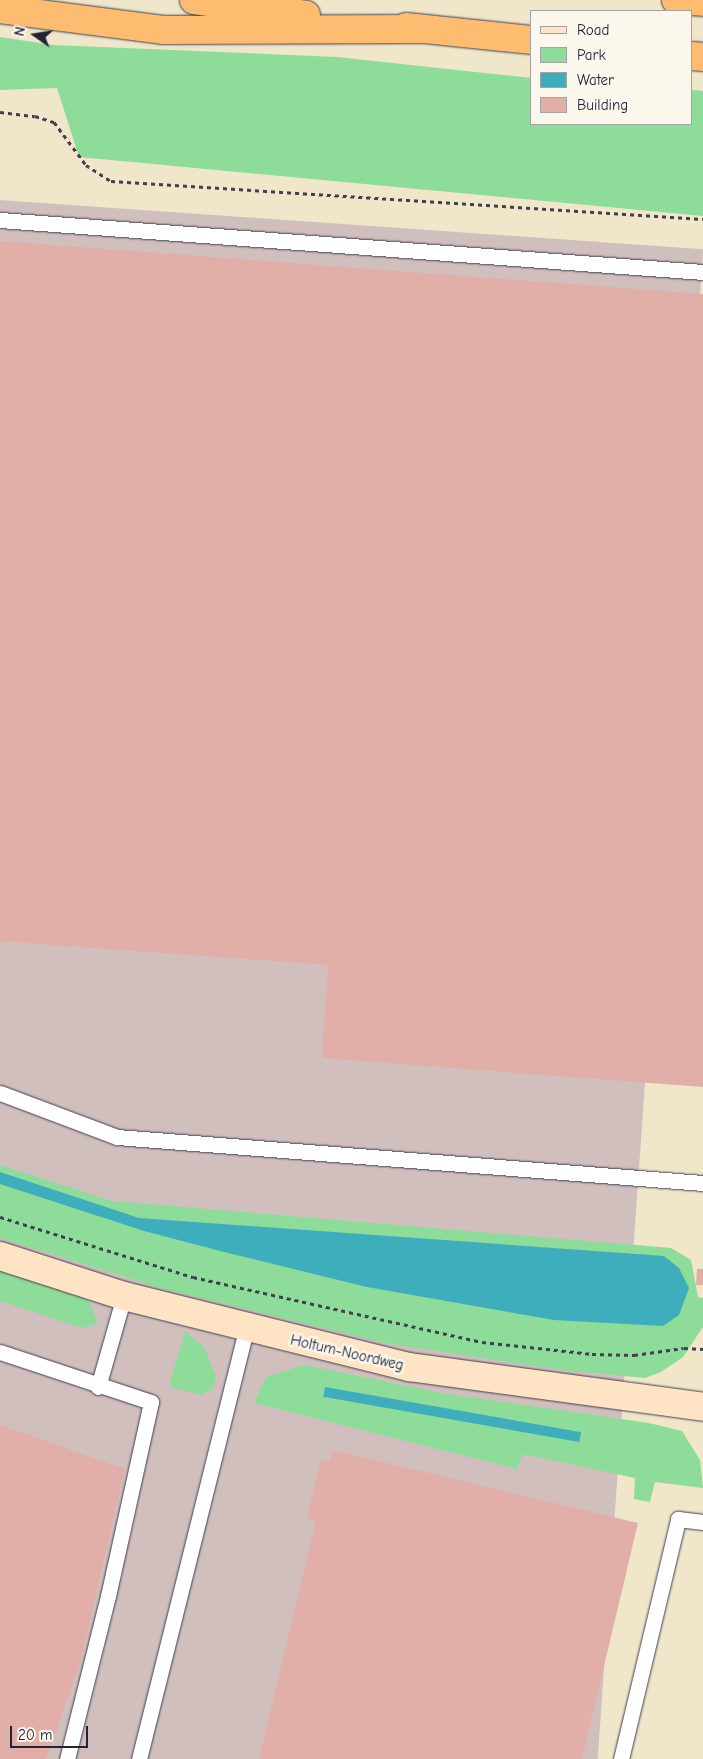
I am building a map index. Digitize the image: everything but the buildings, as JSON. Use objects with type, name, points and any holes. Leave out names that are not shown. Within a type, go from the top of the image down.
[{"type":"highway","points":[[194,0],[424,29],[530,40]]},
{"type":"highway","points":[[676,0],[703,2]]},
{"type":"highway","points":[[0,9],[163,30],[424,29]]},
{"type":"street","name":"Holtum-Noordweg","points":[[0,1256],[124,1296],[246,1329],[409,1367],[703,1407]]},
{"type":"lane","points":[[0,220],[703,272]]},
{"type":"lane","points":[[0,1093],[117,1137],[703,1183]]},
{"type":"lane","points":[[98,1387],[124,1296]]},
{"type":"lane","points":[[139,1759],[246,1329]]},
{"type":"lane","points":[[0,1352],[98,1387],[151,1402],[108,1596],[67,1759]]},
{"type":"lane","points":[[621,1759],[678,1520],[703,1522]]},
{"type":"path","points":[[0,112],[35,116],[54,122],[86,165],[111,181],[703,219]]},
{"type":"path","points":[[0,1217],[193,1277],[482,1342],[592,1354],[634,1355],[672,1350],[703,1349]]},
{"type":"shaded area","points":[[0,200],[703,249],[598,1759],[0,1759]]},
{"type":"green space","points":[[0,37],[53,45],[337,57],[530,78],[530,125],[693,125],[693,90],[703,91],[703,216],[79,157],[57,88],[0,90]]},
{"type":"green space","points":[[0,1165],[112,1201],[671,1248],[691,1260],[698,1297],[703,1298],[703,1327],[683,1357],[661,1372],[645,1378],[561,1370],[384,1343],[164,1289],[0,1238]]},
{"type":"green space","points":[[0,1271],[88,1299],[98,1323],[83,1328],[0,1301]]},
{"type":"green space","points":[[185,1331],[204,1347],[216,1377],[213,1389],[200,1395],[169,1386]]},
{"type":"green space","points":[[305,1365],[442,1393],[649,1423],[682,1431],[700,1460],[703,1488],[655,1482],[650,1502],[634,1499],[635,1478],[523,1454],[517,1469],[254,1403],[266,1377]]},
{"type":"water","points":[[0,1172],[139,1218],[664,1256],[679,1268],[689,1288],[679,1315],[663,1326],[554,1320],[367,1287],[144,1231],[0,1184]]},
{"type":"water","points":[[325,1387],[581,1432],[579,1442],[323,1397]]}]
